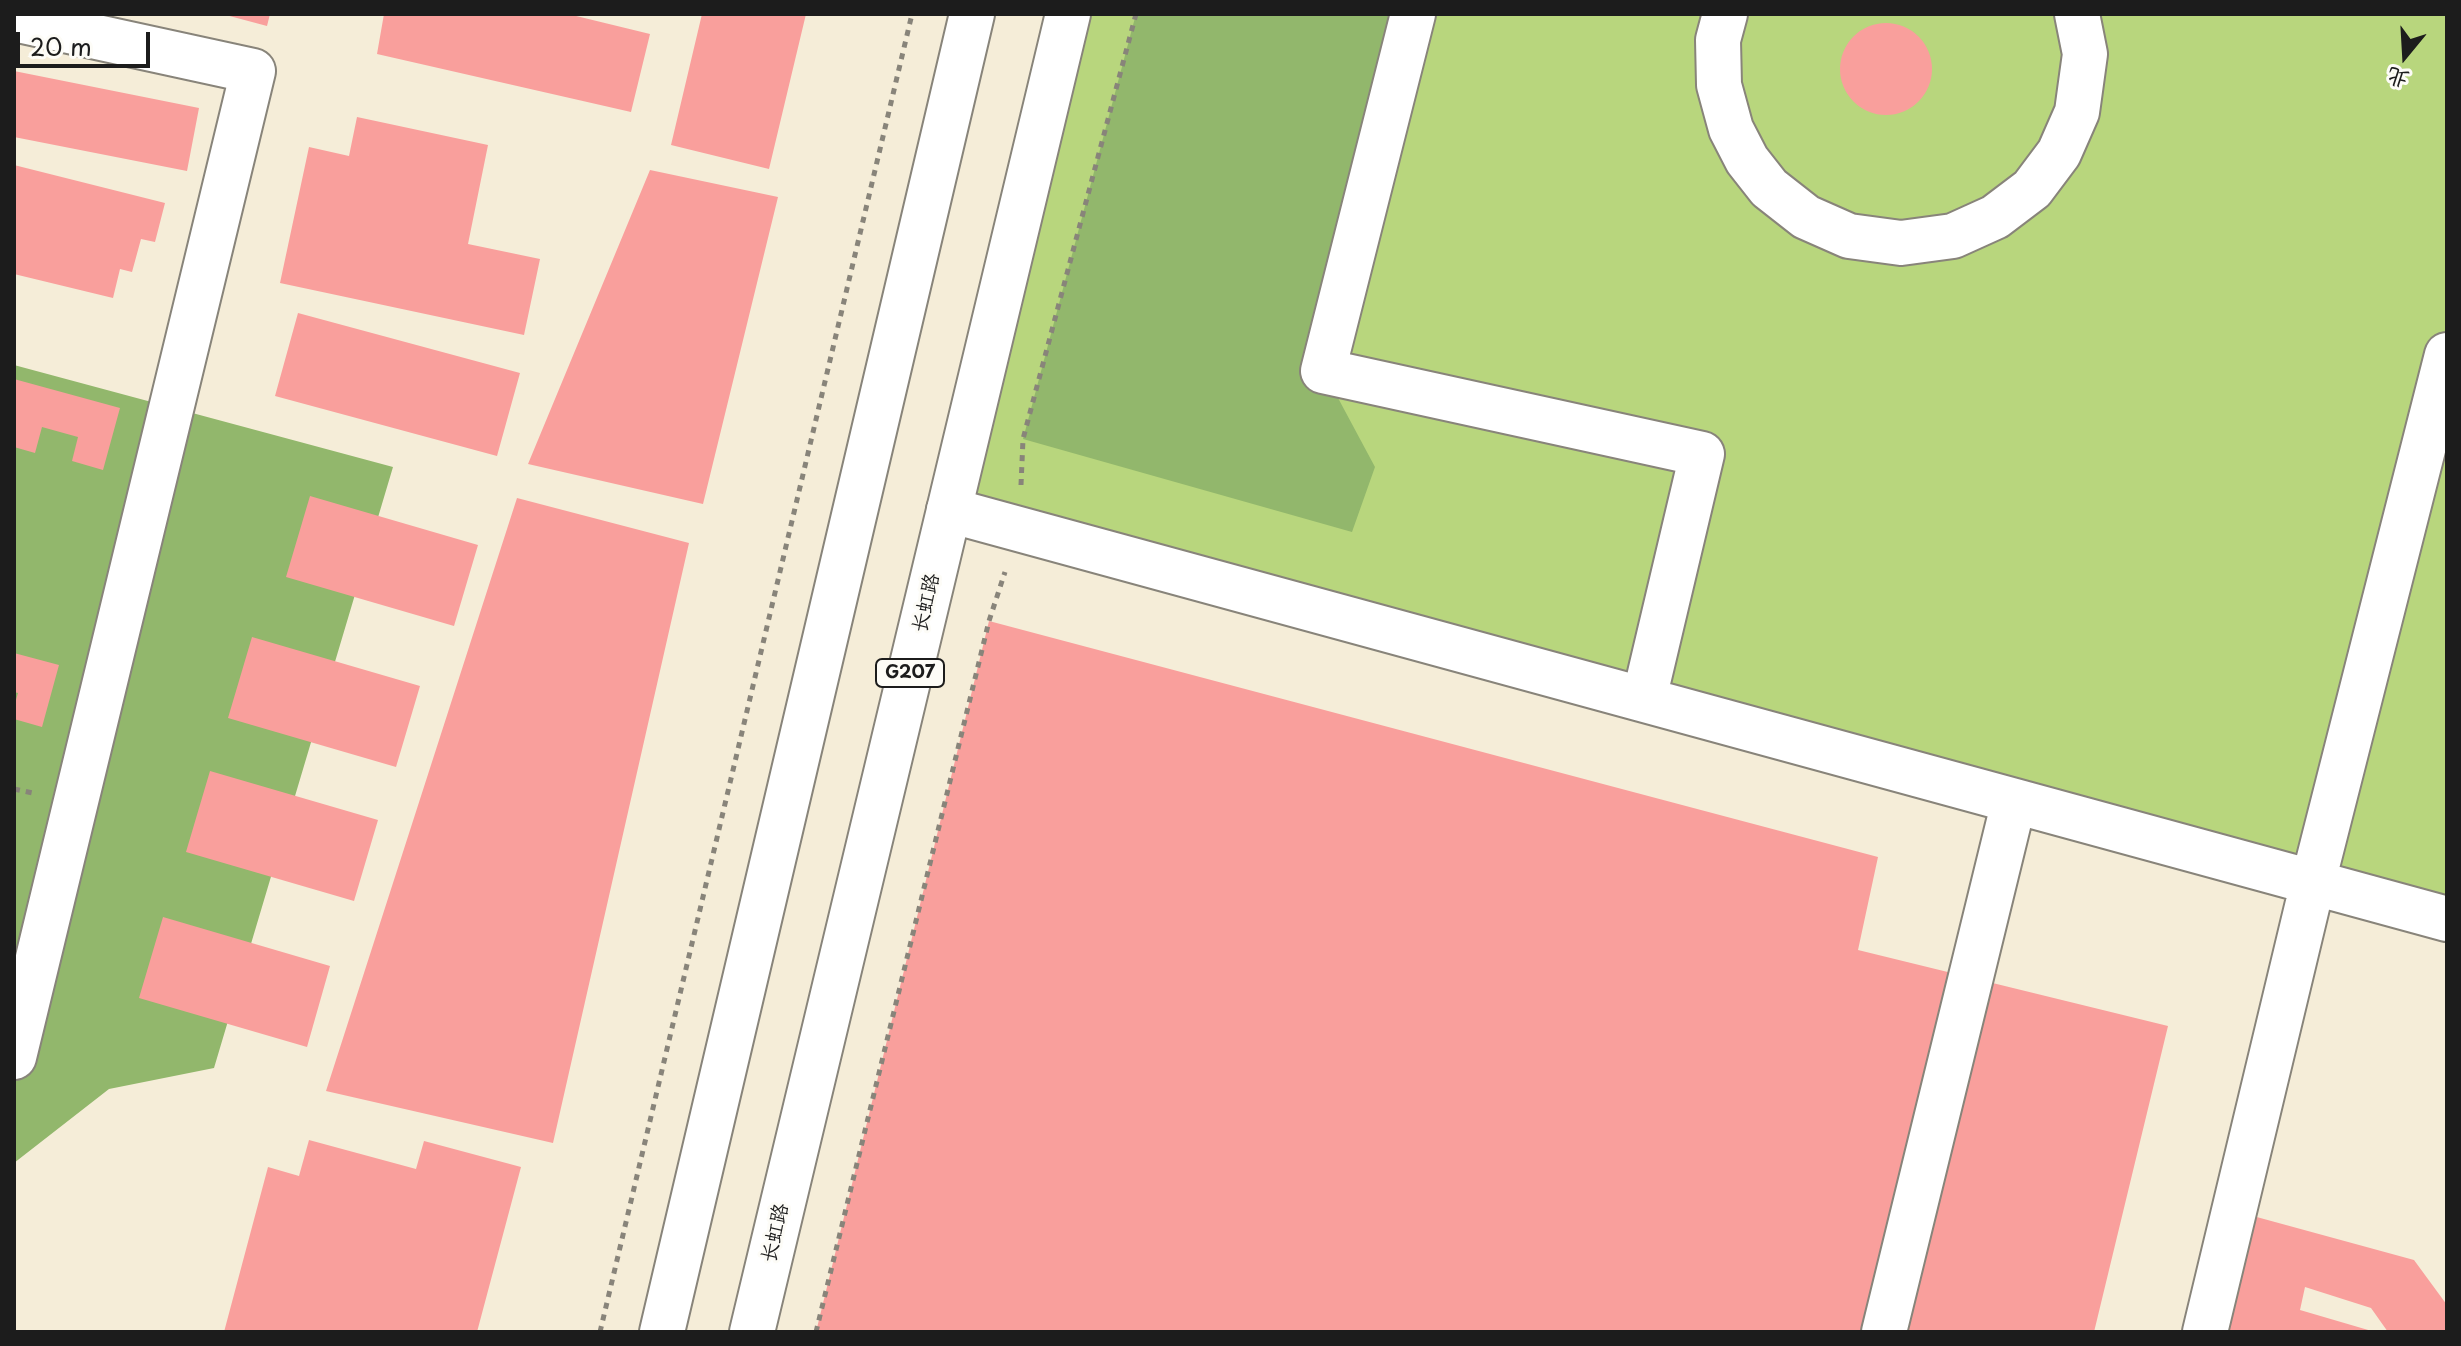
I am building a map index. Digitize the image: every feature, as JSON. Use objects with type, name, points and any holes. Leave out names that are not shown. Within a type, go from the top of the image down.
[{"type":"main road","points":[[662,1332],[972,14]]},
{"type":"main road","name":"长虹路","points":[[752,1332],[1068,14]]},
{"type":"main road","points":[[1413,14],[1323,371],[1702,454],[1644,699]]},
{"type":"main road","points":[[1725,14],[1718,40],[1719,85],[1731,129],[1747,160],[1769,188],[1806,217],[1849,236],[1901,243],[1953,236],[1995,217],[2032,189],[2059,153],[2077,112],[2085,54],[2077,14]]},
{"type":"main road","points":[[14,19],[253,71],[14,1057]]},
{"type":"main road","points":[[2205,1332],[2313,882],[2447,355]]},
{"type":"main road","points":[[949,510],[2447,919]]},
{"type":"main road","points":[[1884,1332],[2014,801]]},
{"type":"path","points":[[600,1332],[912,14]]},
{"type":"path","points":[[816,1332],[989,621],[1019,529],[1023,439],[1136,14]]},
{"type":"path","points":[[14,796],[19,790]]},
{"type":"green space","points":[[1068,14],[2447,14],[2447,919],[949,510]]},
{"type":"green space","points":[[1136,14],[1413,14],[1323,370],[1375,467],[1352,532],[1023,439]]},
{"type":"green space","points":[[14,365],[393,467],[214,1068],[109,1089],[14,1163]]},
{"type":"building","points":[[222,14],[270,14],[267,26]]},
{"type":"building","points":[[384,14],[568,14],[650,34],[631,112],[377,54]]},
{"type":"building","points":[[702,14],[806,14],[769,169],[671,145]]},
{"type":"building","points":[[1886,23],[1904,27],[1918,37],[1928,51],[1932,69],[1928,87],[1918,101],[1904,111],[1886,115],[1868,111],[1854,101],[1844,87],[1840,69],[1844,51],[1854,37],[1868,27]]},
{"type":"building","points":[[14,71],[199,108],[187,171],[14,137]]},
{"type":"building","points":[[357,117],[488,145],[468,244],[540,259],[524,335],[280,283],[309,147],[349,156]]},
{"type":"building","points":[[14,165],[165,203],[155,242],[141,239],[132,272],[120,269],[113,298],[14,274]]},
{"type":"building","points":[[650,170],[778,197],[703,504],[528,464]]},
{"type":"building","points":[[298,313],[520,373],[497,456],[275,396]]},
{"type":"building","points":[[14,379],[120,408],[103,470],[72,461],[78,437],[42,427],[35,453],[14,447]]},
{"type":"building","points":[[310,496],[478,545],[454,626],[286,577]]},
{"type":"building","points":[[517,498],[689,543],[553,1143],[326,1091]]},
{"type":"building","points":[[989,621],[1878,857],[1858,950],[2168,1026],[2094,1332],[816,1332]]},
{"type":"building","points":[[252,637],[420,686],[396,767],[228,718]]},
{"type":"building","points":[[14,653],[59,665],[42,727],[14,719],[18,693],[14,692]]},
{"type":"building","points":[[210,771],[378,820],[354,901],[186,852]]},
{"type":"building","points":[[163,917],[330,966],[307,1047],[139,998]]},
{"type":"building","points":[[309,1140],[416,1169],[424,1141],[521,1167],[477,1332],[224,1332],[268,1167],[299,1176]]},
{"type":"building","points":[[2253,1216],[2414,1260],[2447,1305],[2447,1332],[2388,1332],[2371,1308],[2305,1287],[2300,1310],[2375,1332],[2226,1332]]}]
